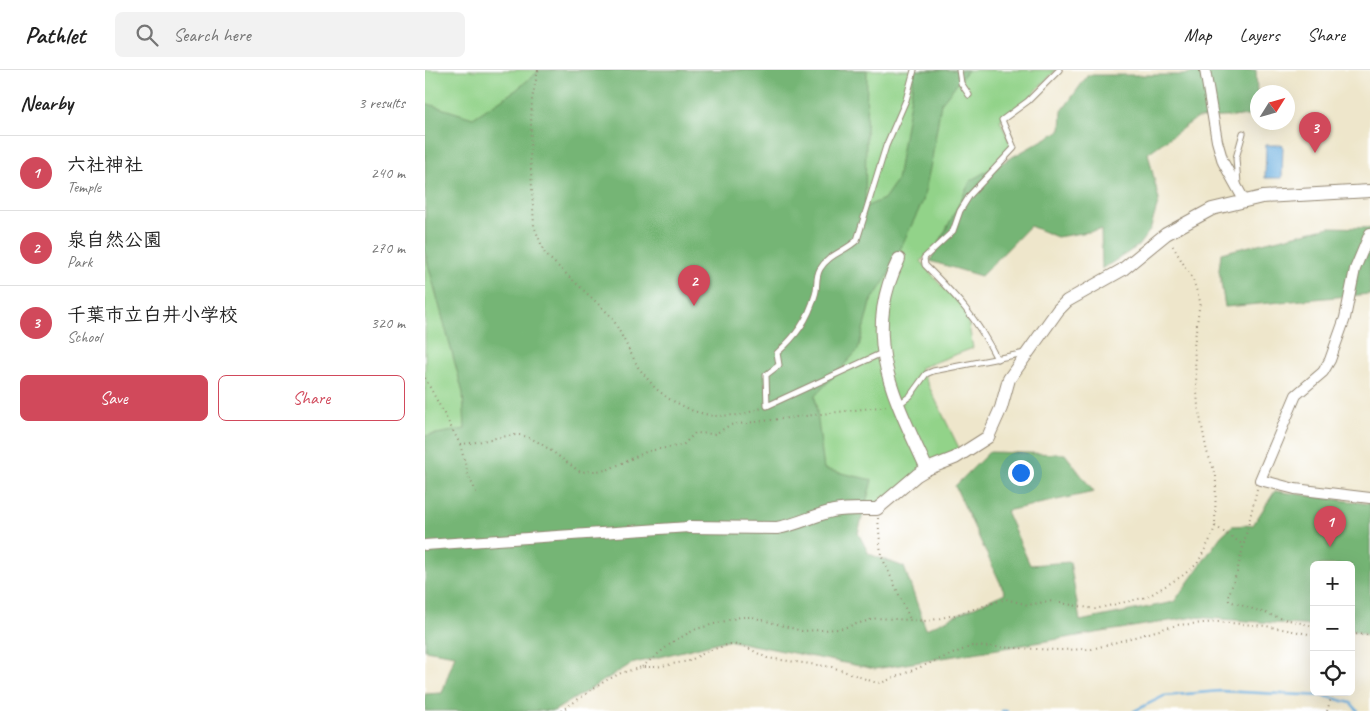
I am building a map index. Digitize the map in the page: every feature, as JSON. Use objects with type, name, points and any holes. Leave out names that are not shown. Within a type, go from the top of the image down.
[{"type":"street","points":[[1205,70],[1217,141],[1223,162],[1242,195]]},
{"type":"street","points":[[425,545],[689,526],[777,528],[789,526],[831,511],[847,508],[877,509],[927,468],[955,458],[988,437],[1001,408],[1009,379],[1058,310],[1067,301],[1122,270],[1165,234],[1195,216],[1242,195],[1370,191]]},
{"type":"street","points":[[1370,233],[1355,268],[1345,318],[1330,360],[1323,372],[1296,396],[1260,480],[1305,491],[1370,498]]},
{"type":"street","points":[[899,259],[884,296],[880,324],[882,353],[897,405],[927,468]]},
{"type":"lane","points":[[882,353],[767,406],[766,375],[779,365],[777,353],[793,339],[804,325],[816,293],[816,279],[821,267],[838,252],[851,246],[857,240],[886,146],[906,100],[914,70]]},
{"type":"lane","points":[[959,70],[961,83],[969,95]]},
{"type":"lane","points":[[997,359],[974,317],[962,301],[925,265],[924,258],[953,231],[960,211],[970,195],[1014,148],[1002,120],[1028,101],[1059,70]]},
{"type":"lane","points":[[1242,195],[1237,158],[1243,133]]},
{"type":"lane","points":[[897,405],[910,396],[926,374],[1027,353]]},
{"type":"path","points":[[538,70],[532,99],[530,151],[534,226],[545,254],[612,317],[638,367],[655,388],[669,399],[693,411],[713,416],[741,415],[767,406]]},
{"type":"path","points":[[561,711],[605,681],[642,667],[673,641],[696,629],[740,617],[753,617],[802,631],[839,629],[877,618],[927,621],[955,615],[1006,599],[1029,605],[1049,600],[1095,609],[1137,601],[1182,576],[1197,564],[1213,536],[1215,526],[1216,475],[1207,452],[1197,407],[1194,346],[1200,300],[1193,280],[1165,234]]},
{"type":"path","points":[[425,378],[460,444],[468,474],[477,494]]},
{"type":"path","points":[[460,444],[477,443],[519,434],[531,438],[581,472],[607,470],[649,452],[683,445],[695,434],[715,434],[730,425],[855,408],[897,405]]},
{"type":"path","points":[[1260,480],[1242,544],[1237,572],[1228,597],[1229,601],[1280,618],[1310,625]]},
{"type":"path","points":[[877,509],[881,555],[910,619]]},
{"type":"path","points":[[1215,526],[1242,544]]},
{"type":"path","points":[[642,667],[656,667],[684,662],[708,650],[735,644],[744,646],[767,658],[832,667],[874,682],[881,682],[972,646],[1059,650],[1092,649],[1177,625],[1218,622],[1266,626],[1310,634]]},
{"type":"path","points":[[1355,634],[1370,635]]},
{"type":"path","points":[[1327,711],[1332,696]]},
{"type":"green space","points":[[425,70],[1056,70],[1027,100],[1000,120],[1012,147],[967,193],[949,234],[921,261],[938,282],[966,309],[973,348],[920,368],[960,450],[883,500],[873,504],[425,541]]},
{"type":"green space","points":[[540,70],[867,70],[865,207],[884,199],[897,180],[915,70],[968,70],[941,103],[923,201],[887,277],[870,303],[858,350],[815,396],[824,469],[872,480],[858,533],[869,554],[904,567],[926,629],[1005,593],[955,486],[989,452],[1065,454],[1094,492],[1006,511],[1030,565],[1070,562],[1080,621],[1174,602],[1221,536],[1232,526],[1253,525],[1275,491],[1370,504],[1370,636],[1355,631],[1355,561],[1310,561],[1310,626],[1194,617],[875,669],[727,640],[631,664],[554,711],[425,711],[425,694],[442,693],[455,655],[425,650],[425,436],[465,429],[463,393],[425,253],[425,103],[473,118],[516,90]]},
{"type":"green space","points":[[1200,70],[1256,70],[1257,85],[1250,85],[1250,113],[1249,116],[1197,118],[1148,153],[1159,200],[1150,230],[1138,246],[1102,269],[1101,230],[1057,237],[1030,226],[981,276],[930,261],[971,180],[1061,130],[1062,111],[1088,75],[1183,75]]},
{"type":"green space","points":[[1329,227],[1370,228],[1370,294],[1225,307],[1219,270],[1221,253]]},
{"type":"water","points":[[1266,145],[1283,145],[1282,178],[1265,178]]},
{"type":"waterway","points":[[1134,711],[1164,696],[1220,691],[1325,696],[1351,703],[1358,711]]},
{"type":"waterway","points":[[1002,711],[1007,711]]},
{"type":"place","name":"千葉市立白井小学校","points":[[1315,153]]},
{"type":"place","name":"泉自然公園","points":[[694,306]]},
{"type":"place","name":"六社神社","points":[[1330,547]]}]
